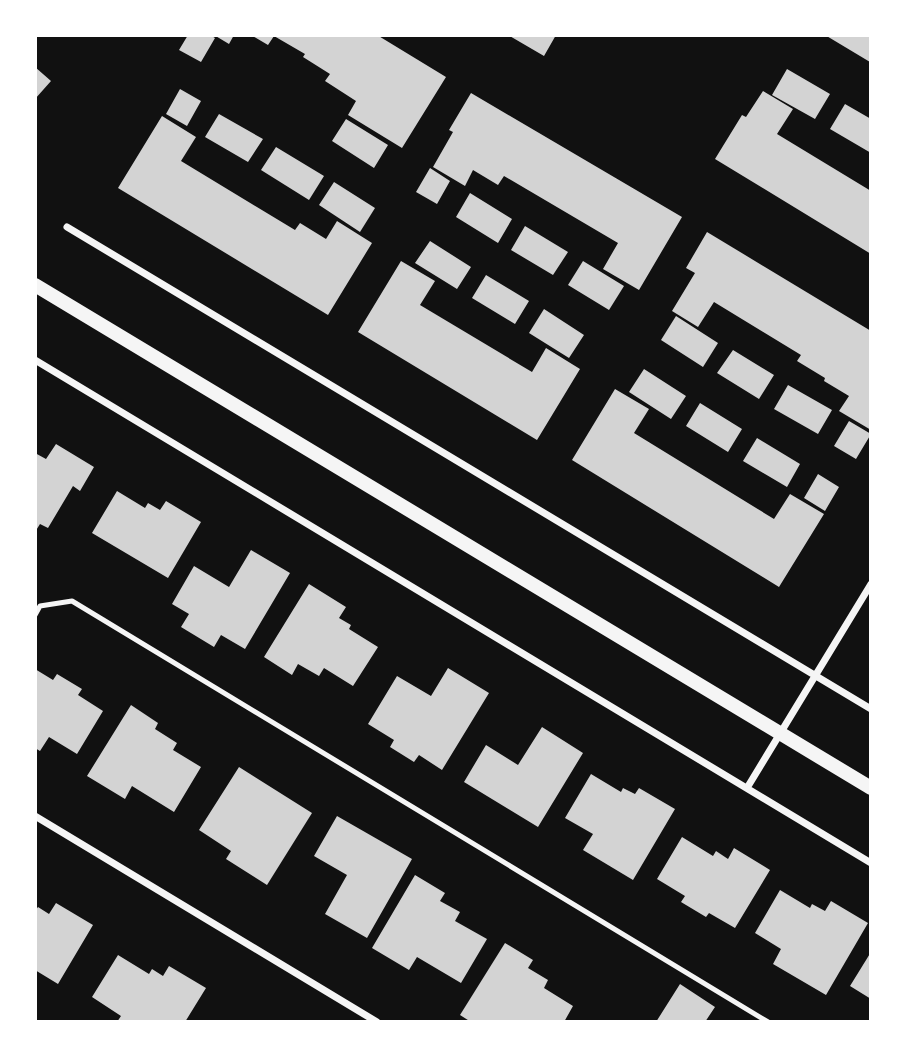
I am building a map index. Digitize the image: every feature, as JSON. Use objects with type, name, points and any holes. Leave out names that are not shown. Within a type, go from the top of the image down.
[{"type":"main road","points":[[35,285],[871,788]]},
{"type":"street","points":[[67,227],[871,709]]},
{"type":"street","points":[[35,360],[871,863]]},
{"type":"street","points":[[747,788],[871,584]]},
{"type":"street","points":[[35,816],[377,1022]]},
{"type":"lane","points":[[35,615],[40,606],[72,601],[768,1022]]},
{"type":"building","points":[[188,35],[210,35],[215,38],[201,62],[179,50]]},
{"type":"building","points":[[214,35],[234,35],[229,44]]},
{"type":"building","points":[[251,35],[377,35],[446,77],[402,148],[348,115],[356,101],[325,81],[330,74],[303,57],[305,54],[274,36],[268,45]]},
{"type":"building","points":[[508,35],[556,35],[544,56]]},
{"type":"building","points":[[825,35],[871,35],[870,62]]},
{"type":"building","points":[[35,67],[51,81],[35,99]]},
{"type":"building","points":[[787,69],[830,94],[815,119],[772,95]]},
{"type":"building","points":[[180,89],[201,101],[187,126],[166,114]]},
{"type":"building","points":[[763,91],[793,109],[777,134],[871,191],[871,254],[715,159],[742,115],[746,117]]},
{"type":"building","points":[[471,93],[682,217],[639,290],[603,269],[618,243],[504,176],[498,185],[473,170],[465,186],[433,167],[453,132],[449,130]]},
{"type":"building","points":[[845,104],[871,119],[871,153],[830,129]]},
{"type":"building","points":[[219,114],[263,139],[248,162],[205,137]]},
{"type":"building","points":[[162,116],[196,137],[181,161],[295,230],[300,223],[326,239],[337,221],[372,243],[328,315],[118,188]]},
{"type":"building","points":[[346,119],[388,145],[374,168],[332,141]]},
{"type":"building","points":[[276,147],[324,176],[309,200],[261,170]]},
{"type":"building","points":[[430,168],[450,181],[437,204],[416,192]]},
{"type":"building","points":[[334,182],[375,208],[360,232],[319,205]]},
{"type":"building","points":[[470,193],[512,219],[498,243],[456,217]]},
{"type":"building","points":[[525,226],[568,252],[553,275],[511,250]]},
{"type":"building","points":[[707,232],[871,331],[871,430],[839,411],[849,396],[797,361],[801,355],[714,302],[698,327],[672,311],[695,273],[686,268]]},
{"type":"building","points":[[430,241],[471,267],[457,289],[415,263]]},
{"type":"building","points":[[401,261],[435,281],[420,305],[532,372],[546,348],[580,369],[537,440],[358,332]]},
{"type":"building","points":[[583,261],[624,286],[609,310],[568,285]]},
{"type":"building","points":[[486,275],[529,301],[515,324],[472,298]]},
{"type":"building","points":[[544,309],[584,335],[569,358],[529,333]]},
{"type":"building","points":[[676,316],[718,343],[703,367],[661,340]]},
{"type":"building","points":[[733,350],[774,375],[759,399],[717,373]]},
{"type":"building","points":[[644,369],[686,396],[671,419],[629,392]]},
{"type":"building","points":[[788,385],[832,410],[818,434],[774,409]]},
{"type":"building","points":[[615,389],[649,409],[634,433],[774,519],[790,494],[824,514],[779,587],[572,460]]},
{"type":"building","points":[[700,403],[742,429],[728,452],[686,426]]},
{"type":"building","points":[[849,421],[871,434],[856,459],[834,446]]},
{"type":"building","points":[[757,438],[800,464],[787,487],[743,461]]},
{"type":"building","points":[[56,444],[94,467],[80,491],[73,486],[48,528],[40,524],[35,532],[35,453],[46,459]]},
{"type":"building","points":[[818,474],[839,487],[825,511],[804,498]]},
{"type":"building","points":[[117,491],[145,508],[148,503],[160,510],[166,501],[201,522],[168,578],[92,533]]},
{"type":"building","points":[[251,550],[290,573],[245,649],[221,635],[214,647],[181,627],[189,614],[172,604],[194,566],[229,587]]},
{"type":"building","points":[[309,584],[346,607],[339,618],[351,625],[349,629],[378,647],[353,686],[324,668],[319,676],[298,664],[292,675],[264,657]]},
{"type":"building","points":[[448,668],[489,693],[442,770],[419,755],[414,762],[390,747],[394,740],[368,724],[397,676],[431,696]]},
{"type":"building","points":[[35,669],[53,680],[57,674],[82,689],[78,695],[103,711],[77,754],[49,737],[40,751],[35,748]]},
{"type":"building","points":[[131,705],[158,723],[155,729],[177,743],[173,750],[201,767],[174,812],[132,786],[125,799],[87,776]]},
{"type":"building","points":[[542,727],[583,753],[538,827],[464,782],[486,745],[518,765]]},
{"type":"building","points":[[239,767],[312,813],[267,885],[226,859],[231,851],[199,830]]},
{"type":"building","points":[[591,774],[621,792],[623,788],[635,794],[639,788],[675,809],[633,880],[583,850],[593,834],[565,818]]},
{"type":"building","points":[[337,816],[412,859],[367,938],[325,914],[347,875],[314,856]]},
{"type":"building","points":[[682,837],[713,856],[716,851],[728,859],[734,848],[770,870],[735,928],[709,913],[706,917],[681,902],[685,896],[657,879]]},
{"type":"building","points":[[415,875],[445,893],[440,901],[460,912],[455,921],[487,939],[461,983],[417,957],[409,970],[372,948]]},
{"type":"building","points":[[780,890],[810,908],[812,904],[825,911],[831,901],[868,923],[826,995],[773,964],[781,949],[755,933]]},
{"type":"building","points":[[56,903],[93,925],[58,984],[35,970],[35,911],[38,907],[49,914]]},
{"type":"building","points":[[505,943],[533,960],[528,968],[548,980],[544,988],[573,1006],[564,1022],[471,1022],[460,1015]]},
{"type":"building","points":[[871,952],[871,999],[850,986]]},
{"type":"building","points":[[118,955],[149,974],[152,969],[163,976],[169,966],[206,988],[185,1022],[117,1022],[121,1016],[92,997]]},
{"type":"building","points":[[680,984],[715,1007],[705,1022],[656,1022]]}]
